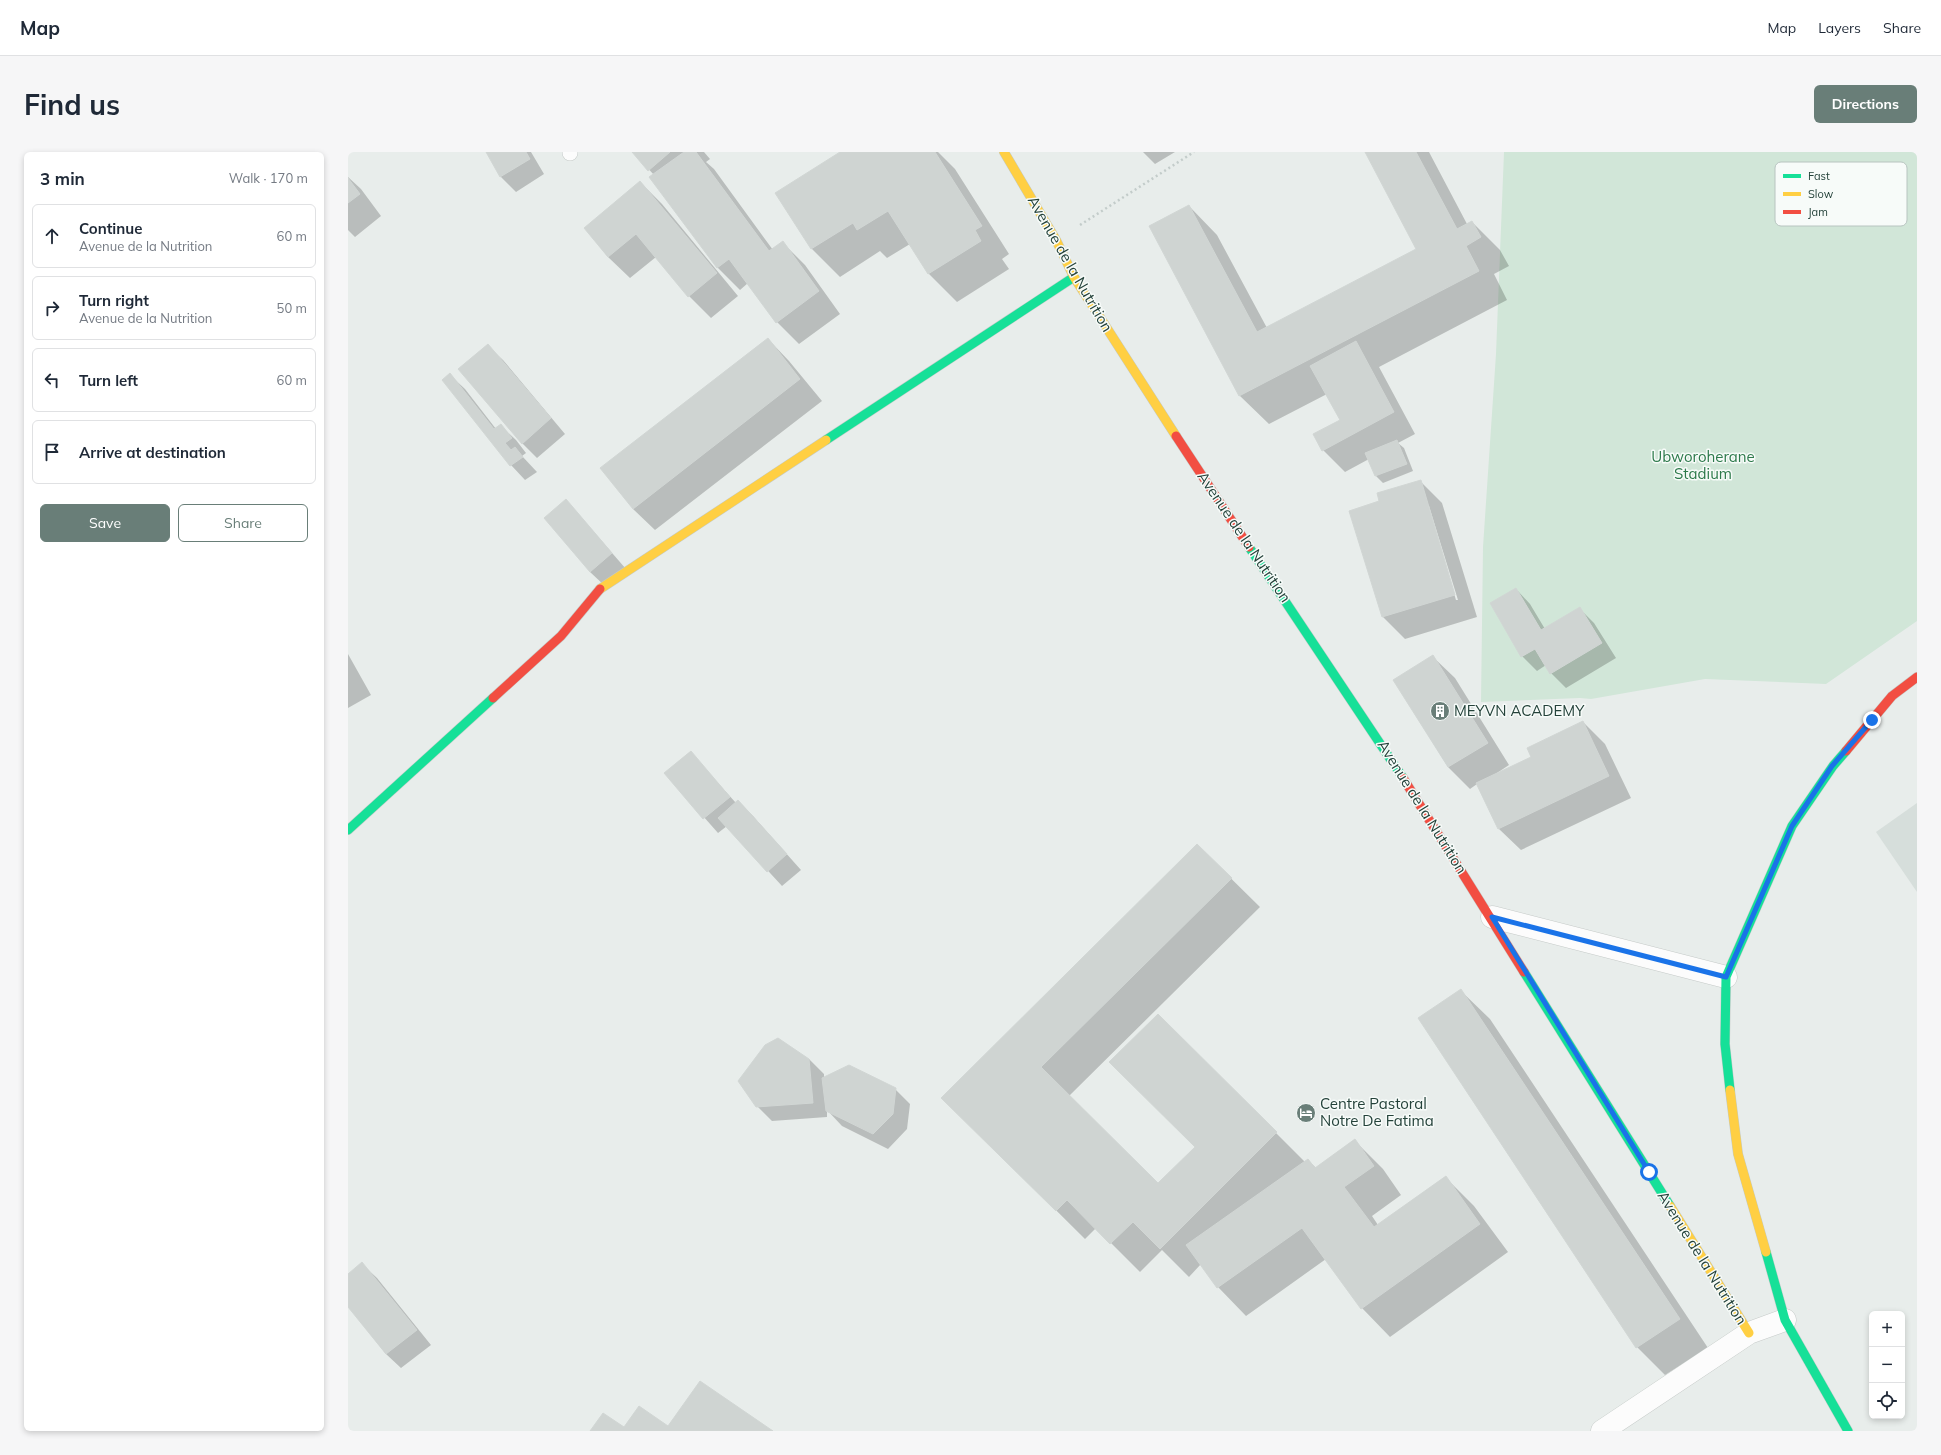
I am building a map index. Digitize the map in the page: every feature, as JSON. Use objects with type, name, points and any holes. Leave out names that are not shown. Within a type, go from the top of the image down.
[{"type":"street","name":"Avenue de la Nutrition","points":[[1004,152],[1056,240],[1074,278],[1222,505],[1382,744],[1492,917],[1749,1333]]},
{"type":"street","points":[[348,830],[560,636],[599,589],[1074,278]]},
{"type":"street","points":[[1848,1431],[1785,1320],[1738,1154],[1725,1044],[1726,977],[1792,826],[1832,766],[1892,696],[1917,677]]},
{"type":"street","points":[[1492,917],[1726,977]]},
{"type":"street","points":[[1602,1431],[1749,1333],[1785,1320]]},
{"type":"path","points":[[1056,240],[1194,152]]},
{"type":"shaded area","points":[[1917,803],[1917,892],[1876,832]]},
{"type":"green space","name":"Ubworoherane Stadium","points":[[1504,152],[1917,152],[1917,621],[1826,684],[1705,679],[1591,699],[1580,698],[1481,702],[1483,547],[1496,354]]},
{"type":"building","points":[[486,152],[526,152],[530,159],[500,177]]},
{"type":"building","points":[[632,152],[670,152],[648,171]]},
{"type":"building","points":[[684,152],[696,152],[769,251],[783,241],[819,291],[776,323],[729,259],[717,268],[649,177]]},
{"type":"building","points":[[840,152],[935,152],[982,226],[975,230],[981,241],[928,274],[888,211],[857,230],[853,223],[811,249],[775,193]]},
{"type":"building","points":[[1365,152],[1416,152],[1457,229],[1472,221],[1481,237],[1466,246],[1479,271],[1239,396],[1149,226],[1189,205],[1257,332],[1416,249]]},
{"type":"building","points":[[348,178],[360,194],[348,203]]},
{"type":"building","points":[[640,181],[717,273],[688,297],[636,234],[608,257],[584,228]]},
{"type":"building","points":[[768,338],[800,379],[633,509],[600,468]]},
{"type":"building","points":[[1356,341],[1394,412],[1322,451],[1313,434],[1340,420],[1310,366]]},
{"type":"building","points":[[488,344],[551,418],[522,444],[458,369]]},
{"type":"building","points":[[450,373],[494,429],[501,424],[512,438],[505,443],[511,450],[515,447],[523,457],[510,466],[442,380]]},
{"type":"building","points":[[1397,440],[1407,464],[1375,476],[1365,453]]},
{"type":"building","points":[[1421,480],[1455,595],[1382,617],[1349,511],[1379,501],[1377,493]]},
{"type":"building","points":[[566,499],[612,553],[590,572],[544,518]]},
{"type":"building","points":[[1516,588],[1541,630],[1580,607],[1602,643],[1550,674],[1535,649],[1521,657],[1490,603]]},
{"type":"building","name":"MEYVN ACADEMY","points":[[1433,655],[1488,743],[1448,767],[1393,680]]},
{"type":"building","points":[[1583,721],[1609,776],[1498,829],[1476,783],[1531,757],[1527,748]]},
{"type":"building","points":[[691,751],[730,797],[703,819],[664,773]]},
{"type":"building","points":[[738,800],[787,854],[767,872],[718,818]]},
{"type":"building","points":[[1197,844],[1232,878],[1041,1067],[1158,1183],[1195,1147],[1109,1062],[1158,1014],[1277,1132],[1160,1249],[1133,1222],[1110,1244],[1067,1200],[1056,1211],[941,1098]]},
{"type":"building","points":[[1461,989],[1680,1319],[1636,1348],[1418,1018]]},
{"type":"building","points":[[778,1038],[809,1059],[813,1103],[756,1107],[738,1081],[765,1045]]},
{"type":"building","points":[[849,1065],[896,1088],[893,1114],[873,1134],[826,1111],[822,1078]]},
{"type":"building","points":[[1355,1139],[1374,1166],[1344,1187],[1374,1227],[1446,1176],[1480,1224],[1361,1309],[1302,1228],[1217,1288],[1186,1245],[1308,1159],[1315,1168]]},
{"type":"building","points":[[362,1262],[417,1330],[386,1354],[348,1307],[348,1274]]},
{"type":"building","points":[[700,1381],[773,1431],[590,1431],[603,1413],[624,1427],[639,1406],[668,1426]]},
{"type":"traffic: fast","points":[[826,440],[1074,277]]},
{"type":"traffic: fast","points":[[1249,547],[1403,778]]},
{"type":"traffic: fast","points":[[348,830],[493,698]]},
{"type":"traffic: fast","points":[[1730,1090],[1725,1044],[1726,977],[1792,826],[1833,766],[1846,751]]},
{"type":"traffic: fast","points":[[1524,972],[1670,1206]]},
{"type":"traffic: fast","points":[[1766,1252],[1785,1320],[1848,1431]]},
{"type":"traffic: slow","points":[[1004,152],[1056,240],[1074,277],[1176,436]]},
{"type":"traffic: slow","points":[[600,589],[826,440]]},
{"type":"traffic: slow","points":[[1730,1090],[1738,1154],[1766,1252]]},
{"type":"traffic: slow","points":[[1670,1206],[1749,1333]]},
{"type":"traffic: jam","points":[[1176,436],[1249,547]]},
{"type":"traffic: jam","points":[[493,698],[561,636],[600,589]]},
{"type":"traffic: jam","points":[[1846,751],[1892,696],[1917,677]]},
{"type":"traffic: jam","points":[[1403,778],[1524,972]]},
{"type":"place","name":"MEYVN ACADEMY","points":[[1440,711]]},
{"type":"place","name":"Centre Pastoral Notre De Fatima","points":[[1306,1113]]},
{"type":"route","points":[[1649,1172],[1492,917],[1726,977],[1792,826],[1832,766],[1872,720]]}]
